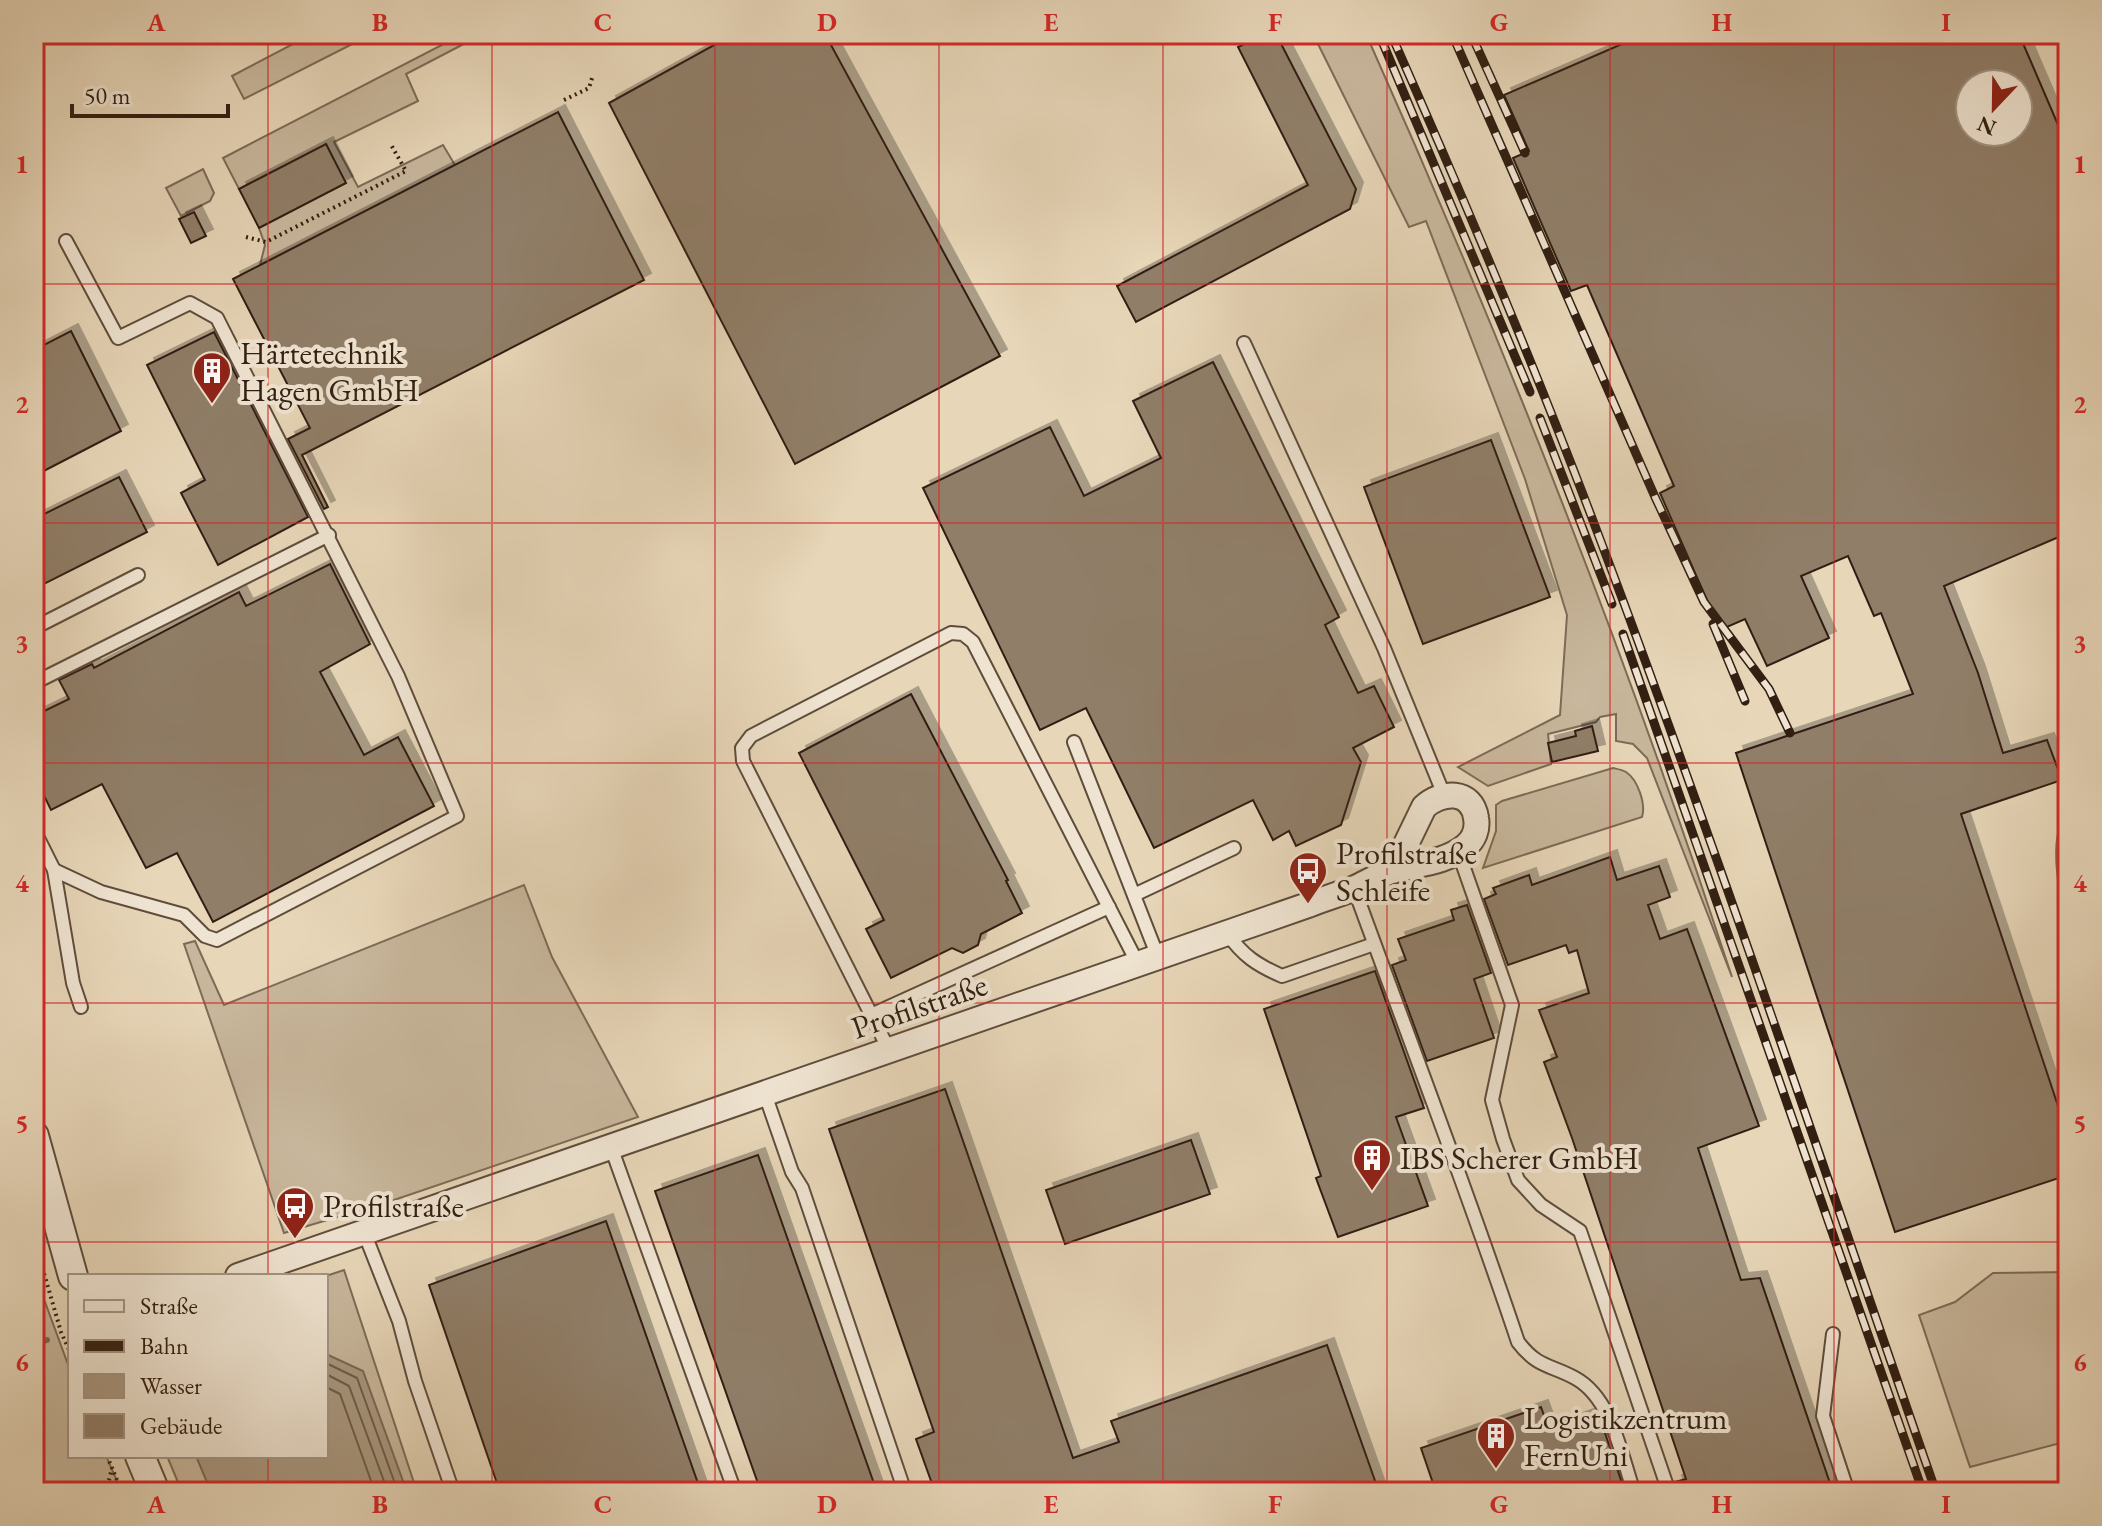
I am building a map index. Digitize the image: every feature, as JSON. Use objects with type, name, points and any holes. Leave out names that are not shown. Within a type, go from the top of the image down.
[{"type":"street","points":[[1393,871],[1424,807],[1444,795],[1463,798],[1472,805],[1476,814],[1474,837],[1458,851]]},
{"type":"street","name":"Profilstraße","points":[[244,1274],[1227,933],[1393,871],[1423,865],[1458,851]]},
{"type":"street","points":[[34,1136],[72,1274]]},
{"type":"street","points":[[141,1458],[155,1492]]},
{"type":"lane","points":[[54,870],[101,892],[184,915],[205,936],[217,940],[457,816],[398,676],[217,318],[190,303],[118,338],[66,241]]},
{"type":"lane","points":[[1244,343],[1384,648],[1444,795]]},
{"type":"lane","points":[[34,683],[329,535]]},
{"type":"lane","points":[[34,628],[138,575]]},
{"type":"lane","points":[[889,1050],[743,761],[742,748],[751,736],[951,633],[963,634],[973,642],[1109,907],[1148,960]]},
{"type":"lane","points":[[1074,742],[1134,895],[1148,960]]},
{"type":"lane","points":[[34,830],[54,870],[73,983],[81,1007]]},
{"type":"lane","points":[[1134,895],[1234,848]]},
{"type":"lane","points":[[1458,851],[1512,1005],[1492,1100],[1503,1139],[1518,1180],[1541,1205],[1580,1231],[1669,1492]]},
{"type":"lane","points":[[1354,888],[1477,1220],[1518,1342],[1530,1358],[1575,1378],[1596,1395],[1610,1423],[1634,1492]]},
{"type":"lane","points":[[871,1015],[1109,907]]},
{"type":"lane","points":[[1227,933],[1240,951],[1263,968],[1282,976],[1374,944]]},
{"type":"lane","points":[[765,1094],[792,1172],[802,1188],[905,1492]]},
{"type":"lane","points":[[611,1147],[735,1492]]},
{"type":"lane","points":[[364,1232],[399,1321],[415,1381],[453,1492]]},
{"type":"lane","points":[[1833,1334],[1823,1416],[1848,1492]]},
{"type":"path","points":[[564,100],[589,88],[593,75]]},
{"type":"path","points":[[246,237],[266,242],[406,171],[390,143]]},
{"type":"path","points":[[34,1239],[68,1348]]},
{"type":"path","points":[[108,1458],[122,1492]]},
{"type":"path","points":[[106,1492],[112,1470]]},
{"type":"path","points":[[34,1472],[39,1492]]},
{"type":"shaded area","points":[[312,34],[372,34],[244,99],[232,76]]},
{"type":"shaded area","points":[[463,34],[483,34],[406,74],[418,101],[334,142],[358,187],[443,145],[455,165],[260,265],[265,245],[259,228],[345,183],[326,144],[239,189],[223,158]]},
{"type":"shaded area","points":[[1313,34],[1366,34],[1467,266],[1561,501],[1650,738],[1732,977],[1647,758],[1633,744],[1616,741],[1616,714],[1548,734],[1551,764],[1488,786],[1458,767],[1560,715],[1567,615],[1525,479],[1426,221],[1409,227]]},
{"type":"shaded area","points":[[203,169],[214,193],[210,201],[181,216],[166,188]]},
{"type":"shaded area","points":[[1613,768],[1626,772],[1637,786],[1642,799],[1642,817],[1483,868],[1496,831],[1496,805]]},
{"type":"shaded area","points":[[2068,813],[2068,938],[2056,854],[2061,824]]},
{"type":"shaded area","points":[[524,885],[552,957],[638,1117],[394,1200],[284,1233],[184,944],[195,941],[224,1005]]},
{"type":"shaded area","points":[[344,1270],[417,1492],[182,1492],[168,1458],[328,1458],[328,1275]]},
{"type":"shaded area","points":[[34,1272],[68,1365],[68,1458],[107,1458],[122,1492],[34,1492]]},
{"type":"shaded area","points":[[2068,1272],[2068,1441],[1970,1467],[1919,1315],[1955,1302],[1993,1273]]},
{"type":"water","points":[[328,1355],[363,1371],[407,1492],[211,1492],[197,1458],[328,1458]]},
{"type":"building","points":[[734,34],[825,34],[1000,356],[795,464],[609,103]]},
{"type":"building","points":[[1265,34],[1276,34],[1356,189],[1350,209],[1136,322],[1117,286],[1308,185],[1238,47]]},
{"type":"building","points":[[1645,34],[2019,34],[2034,68],[1954,68],[1954,148],[2034,148],[2034,69],[2068,148],[2068,533],[1944,586],[1978,673],[2003,753],[2047,740],[2062,780],[1961,814],[2068,1136],[2068,1175],[1895,1232],[1736,753],[1913,694],[1881,613],[1874,616],[1848,556],[1801,576],[1829,638],[1767,666],[1745,619],[1720,630],[1660,493],[1674,486],[1587,285],[1571,291],[1513,158],[1529,151],[1504,95]]},
{"type":"building","points":[[558,112],[644,280],[302,455],[328,507],[324,509],[288,439],[310,428],[233,279]]},
{"type":"building","points":[[326,144],[346,183],[259,228],[239,189]]},
{"type":"building","points":[[194,212],[206,236],[191,243],[179,219]]},
{"type":"building","points":[[71,331],[121,431],[34,476],[34,350]]},
{"type":"building","points":[[214,332],[308,517],[218,565],[181,493],[205,480],[147,365]]},
{"type":"building","points":[[1213,362],[1339,617],[1325,625],[1358,693],[1374,686],[1394,727],[1353,748],[1361,762],[1341,825],[1296,846],[1289,831],[1273,840],[1253,800],[1154,848],[1086,708],[1040,730],[923,488],[1050,427],[1084,496],[1161,458],[1133,401]]},
{"type":"building","points":[[1491,440],[1550,597],[1423,644],[1364,487]]},
{"type":"building","points":[[119,477],[147,532],[34,589],[34,519]]},
{"type":"building","points":[[330,564],[370,644],[320,672],[364,755],[398,737],[434,806],[213,922],[177,853],[146,868],[102,784],[51,810],[34,775],[34,716],[69,699],[59,680],[92,664],[94,668],[239,592],[246,606]]},
{"type":"building","points":[[911,694],[1008,880],[1022,913],[981,934],[978,945],[963,953],[952,948],[891,978],[866,929],[884,920],[799,753]]},
{"type":"building","points":[[1592,726],[1598,751],[1552,762],[1548,743],[1576,736],[1575,731]]},
{"type":"building","points":[[1610,857],[1617,880],[1659,866],[1670,897],[1648,905],[1660,939],[1687,929],[1759,1126],[1698,1148],[1741,1280],[1760,1278],[1833,1492],[1678,1492],[1675,1482],[1686,1479],[1544,1062],[1557,1057],[1539,1010],[1589,993],[1577,950],[1569,953],[1566,945],[1508,965],[1484,899],[1496,894],[1493,888],[1529,875],[1532,885]]},
{"type":"building","points":[[1467,905],[1491,973],[1474,979],[1494,1038],[1427,1061],[1392,965],[1406,960],[1398,939],[1454,920],[1451,910]]},
{"type":"building","points":[[1375,971],[1424,1108],[1396,1117],[1428,1206],[1338,1237],[1316,1178],[1321,1176],[1264,1009]]},
{"type":"building","points":[[945,1089],[1073,1458],[1119,1442],[1111,1421],[1327,1345],[1379,1492],[935,1492],[916,1439],[934,1432],[829,1129]]},
{"type":"building","points":[[1191,1140],[1210,1194],[1065,1244],[1046,1190]]},
{"type":"building","points":[[758,1155],[877,1492],[761,1492],[655,1191]]},
{"type":"building","points":[[606,1221],[701,1492],[500,1492],[429,1285]]},
{"type":"building","name":"Logistikzentrum FernUni","points":[[1541,1407],[1549,1429],[1596,1413],[1625,1492],[1436,1492],[1421,1448]]},
{"type":"waterway","points":[[34,1344],[47,1340]]},
{"type":"railway","points":[[1379,34],[1530,392]]},
{"type":"railway","points":[[1391,34],[1495,275],[1592,518],[1725,882],[1936,1492]]},
{"type":"railway","points":[[1452,34],[1704,602],[1769,689],[1790,733]]},
{"type":"railway","points":[[1471,34],[1525,153]]},
{"type":"railway","points":[[1540,418],[1612,604]]},
{"type":"railway","points":[[1713,624],[1745,701]]},
{"type":"railway","points":[[1623,634],[1923,1492]]},
{"type":"place","name":"Härtetechnik Hagen GmbH","points":[[212,405]]},
{"type":"place","name":"Profilstraße Schleife","points":[[1308,905]]},
{"type":"place","name":"IBS Scherer GmbH","points":[[1372,1192]]},
{"type":"place","name":"Profilstraße","points":[[295,1240]]},
{"type":"place","name":"Logistikzentrum FernUni","points":[[1496,1470]]}]
